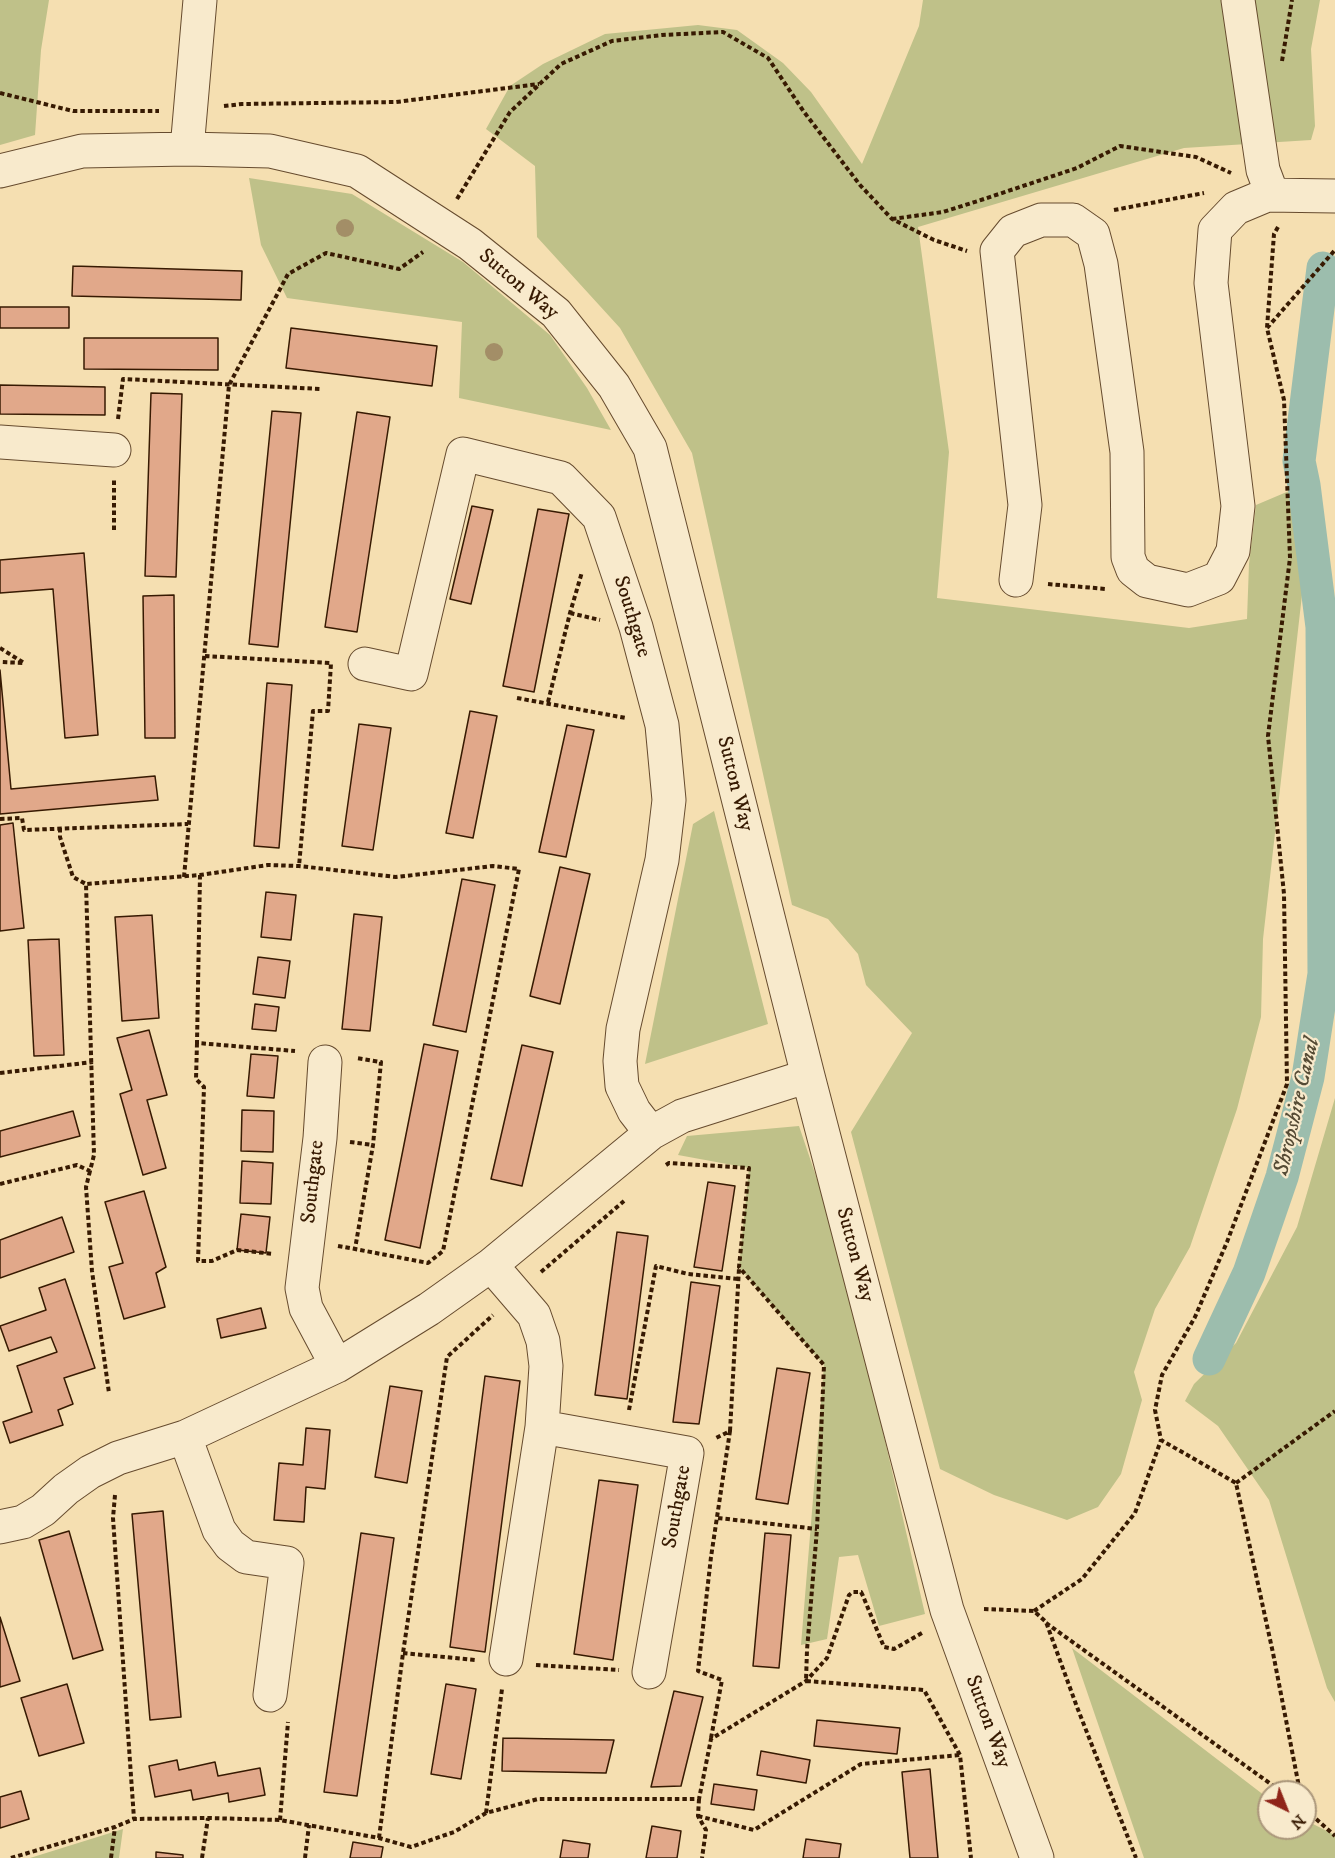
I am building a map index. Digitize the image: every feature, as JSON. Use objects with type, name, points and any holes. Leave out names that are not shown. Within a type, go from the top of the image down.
[{"type":"street","points":[[187,149],[200,0]]},
{"type":"street","points":[[1238,0],[1263,170],[1272,194]]},
{"type":"street","name":"Sutton Way","points":[[0,171],[82,151],[187,149],[270,151],[357,171],[470,244],[556,313],[614,386],[650,448],[808,1076],[947,1610],[1037,1858]]},
{"type":"street","points":[[1027,582],[1024,505],[997,251],[1013,231],[1041,220],[1073,220],[1093,234],[1101,264],[1127,452],[1128,557],[1133,570],[1147,581],[1188,590],[1219,578],[1233,551],[1238,506],[1211,283],[1215,230],[1236,208],[1272,194],[1335,196]]},
{"type":"street","points":[[0,442],[114,450]]},
{"type":"street","name":"Southgate","points":[[365,664],[411,674],[463,454],[561,478],[599,517],[636,627],[662,725],[669,800],[662,860],[623,1029],[620,1061],[622,1086],[634,1111],[651,1133]]},
{"type":"street","name":"Southgate","points":[[325,1057],[320,1138],[303,1288],[306,1308],[337,1366]]},
{"type":"street","points":[[0,1527],[23,1522],[43,1510],[90,1472],[118,1458],[185,1437],[337,1366],[429,1309],[491,1265],[651,1133],[682,1116],[808,1076]]},
{"type":"street","points":[[491,1265],[534,1315],[543,1341],[546,1366],[542,1427],[505,1668]]},
{"type":"street","name":"Southgate","points":[[542,1427],[687,1453],[649,1672]]},
{"type":"street","points":[[185,1437],[219,1530],[230,1545],[246,1557],[287,1563],[270,1695]]},
{"type":"path","points":[[456,201],[510,112],[561,64],[612,41],[662,35],[723,32],[768,58],[804,112],[860,184],[892,219],[934,240],[999,262]]},
{"type":"path","points":[[0,93],[73,111],[190,110],[242,104],[396,102],[540,84]]},
{"type":"path","points":[[892,219],[943,212],[969,204],[1077,168],[1120,146],[1196,158],[1248,180],[1259,181],[1288,209],[1274,234],[1267,328],[1284,400],[1290,558],[1268,736],[1284,894],[1287,1084],[1227,1242],[1199,1306],[1162,1375],[1155,1410],[1161,1440],[1135,1512],[1082,1579],[1034,1611],[984,1609]]},
{"type":"path","points":[[1112,210],[1191,197]]},
{"type":"path","points":[[184,877],[229,385],[288,274],[326,253],[399,269],[428,249]]},
{"type":"path","points":[[1267,328],[1335,250]]},
{"type":"path","points":[[114,530],[114,450],[123,379],[320,389]]},
{"type":"path","points":[[548,702],[583,570]]},
{"type":"path","points":[[1027,582],[1108,590]]},
{"type":"path","points":[[0,648],[24,663],[0,662]]},
{"type":"path","points":[[205,656],[331,663],[328,711],[313,711],[299,866]]},
{"type":"path","points":[[516,698],[548,702],[662,725]]},
{"type":"path","points":[[0,819],[22,818],[24,830],[188,824]]},
{"type":"path","points":[[60,828],[60,837],[73,877],[86,884],[184,877],[268,865],[299,866],[396,877],[492,866],[519,869],[443,1251],[428,1263],[355,1249],[373,1144],[381,1062],[197,1043]]},
{"type":"path","points":[[200,875],[196,1079],[204,1087],[198,1261],[212,1261],[237,1250],[305,1256]]},
{"type":"path","points":[[86,884],[94,1155],[86,1187],[92,1271],[109,1393]]},
{"type":"path","points":[[0,1073],[93,1062]]},
{"type":"path","points":[[0,1184],[77,1165],[90,1171]]},
{"type":"path","points":[[624,1442],[656,1266],[688,1274],[738,1279]]},
{"type":"path","points":[[702,1858],[706,1830],[698,1816],[699,1799],[722,1680],[698,1671],[711,1557],[730,1431],[739,1267]]},
{"type":"path","points":[[1236,1483],[1335,1411]]},
{"type":"path","points":[[687,1453],[730,1431]]},
{"type":"path","points":[[1161,1440],[1236,1483],[1273,1653],[1297,1780]]},
{"type":"path","points":[[118,1458],[112,1518],[134,1819]]},
{"type":"path","points":[[718,1518],[817,1529]]},
{"type":"path","points":[[711,1739],[806,1680],[827,1658],[849,1595],[853,1592],[858,1591],[862,1594],[882,1644],[887,1648],[894,1649],[930,1628]]},
{"type":"path","points":[[1034,1611],[1046,1622],[1265,1780]]},
{"type":"path","points":[[1046,1622],[1136,1858]]},
{"type":"path","points":[[403,1653],[505,1668],[649,1672]]},
{"type":"path","points":[[486,1813],[505,1668]]},
{"type":"path","points":[[270,1695],[288,1718],[280,1820]]},
{"type":"path","points":[[698,1816],[754,1830],[861,1764],[960,1755]]},
{"type":"path","points":[[11,1858],[115,1827],[134,1819],[280,1820],[379,1838],[411,1847],[454,1832],[486,1813],[538,1799],[699,1799]]},
{"type":"path","points":[[202,1858],[208,1818]]},
{"type":"path","points":[[1317,1820],[1335,1836]]},
{"type":"path","points":[[305,1858],[309,1825]]},
{"type":"path","points":[[111,1858],[115,1827]]},
{"type":"green space","points":[[0,0],[49,0],[41,50],[35,135],[0,145]]},
{"type":"green space","points":[[923,0],[1320,0],[1311,49],[1315,126],[1311,140],[1184,148],[918,227],[949,452],[937,598],[1189,628],[1247,619],[1249,564],[1256,505],[1315,480],[1263,939],[1261,1017],[1237,1109],[1190,1247],[1155,1309],[1134,1372],[1142,1400],[1121,1474],[1098,1507],[1067,1520],[994,1495],[940,1469],[851,1132],[912,1033],[866,985],[858,954],[828,919],[792,905],[692,453],[620,328],[537,237],[535,166],[486,129],[510,86],[543,64],[605,34],[698,25],[737,30],[783,63],[811,92],[862,164],[919,26]]},
{"type":"green space","points":[[249,178],[352,194],[463,262],[550,335],[587,388],[611,430],[459,398],[462,322],[287,298],[261,245]]},
{"type":"green space","points":[[714,811],[768,1024],[645,1064],[693,824]]},
{"type":"green space","points":[[1335,1098],[1335,1702],[1327,1688],[1269,1500],[1218,1426],[1185,1401],[1194,1384],[1236,1343],[1297,1227]]},
{"type":"green space","points":[[799,1126],[841,1250],[925,1614],[879,1626],[858,1555],[839,1557],[827,1639],[801,1645],[824,1365],[739,1267],[749,1168],[678,1155],[687,1136]]},
{"type":"green space","points":[[1072,1648],[1257,1790],[1257,1840],[1317,1840],[1317,1826],[1335,1835],[1335,1858],[1144,1858]]},
{"type":"green space","points":[[123,1829],[119,1858],[30,1858]]},
{"type":"building","points":[[73,266],[242,271],[241,300],[72,296]]},
{"type":"building","points":[[0,307],[69,307],[69,328],[0,328]]},
{"type":"building","points":[[291,328],[437,346],[432,386],[286,368]]},
{"type":"building","points":[[84,338],[218,338],[218,370],[84,369]]},
{"type":"building","points":[[0,385],[105,387],[105,415],[0,414]]},
{"type":"building","points":[[151,393],[182,394],[176,577],[145,576]]},
{"type":"building","points":[[272,411],[301,413],[278,647],[249,644]]},
{"type":"building","points":[[357,412],[390,417],[357,632],[325,627]]},
{"type":"building","points":[[472,506],[493,510],[471,604],[450,599]]},
{"type":"building","points":[[538,509],[569,514],[534,692],[503,686]]},
{"type":"building","points":[[84,553],[98,735],[65,738],[53,589],[0,593],[0,560]]},
{"type":"building","points":[[174,595],[175,738],[145,738],[143,596]]},
{"type":"building","points":[[0,670],[11,789],[155,776],[158,800],[0,814]]},
{"type":"building","points":[[267,683],[292,685],[279,848],[254,846]]},
{"type":"building","points":[[470,711],[497,716],[473,838],[446,833]]},
{"type":"building","points":[[359,724],[391,728],[373,850],[342,846]]},
{"type":"building","points":[[567,725],[594,730],[566,857],[539,852]]},
{"type":"building","points":[[13,823],[24,928],[0,931],[0,825]]},
{"type":"building","points":[[560,867],[590,874],[560,1004],[530,996]]},
{"type":"building","points":[[462,879],[495,885],[466,1032],[433,1025]]},
{"type":"building","points":[[266,892],[296,895],[291,940],[261,937]]},
{"type":"building","points":[[354,914],[382,917],[370,1031],[342,1029]]},
{"type":"building","points":[[152,915],[159,1018],[122,1021],[115,917]]},
{"type":"building","points":[[59,939],[64,1055],[34,1056],[28,940]]},
{"type":"building","points":[[258,957],[290,961],[285,998],[253,994]]},
{"type":"building","points":[[255,1004],[279,1007],[276,1031],[252,1029]]},
{"type":"building","points":[[149,1030],[167,1095],[147,1100],[166,1168],[143,1175],[120,1094],[132,1090],[117,1038]]},
{"type":"building","points":[[424,1044],[458,1051],[420,1248],[385,1240]]},
{"type":"building","points":[[522,1045],[553,1052],[522,1186],[491,1179]]},
{"type":"building","points":[[251,1054],[278,1056],[274,1098],[247,1096]]},
{"type":"building","points":[[242,1110],[274,1111],[273,1152],[241,1151]]},
{"type":"building","points":[[73,1111],[80,1136],[0,1157],[0,1131]]},
{"type":"building","points":[[242,1161],[273,1163],[271,1204],[240,1203]]},
{"type":"building","points":[[708,1182],[735,1186],[722,1271],[694,1267]]},
{"type":"building","points":[[144,1191],[166,1267],[156,1273],[165,1307],[124,1319],[109,1267],[123,1263],[105,1202]]},
{"type":"building","points":[[241,1214],[270,1217],[266,1253],[237,1250]]},
{"type":"building","points":[[62,1217],[74,1252],[0,1278],[0,1240]]},
{"type":"building","points":[[617,1232],[648,1236],[627,1399],[595,1395]]},
{"type":"building","points":[[65,1279],[95,1368],[64,1378],[73,1404],[58,1410],[63,1425],[10,1443],[3,1422],[32,1412],[17,1366],[57,1352],[51,1337],[9,1351],[0,1326],[46,1310],[39,1288]]},
{"type":"building","points":[[691,1282],[720,1286],[699,1424],[673,1422]]},
{"type":"building","points":[[261,1308],[266,1328],[221,1338],[217,1319]]},
{"type":"building","points":[[777,1368],[810,1373],[788,1504],[756,1499]]},
{"type":"building","points":[[485,1376],[520,1381],[485,1652],[450,1647]]},
{"type":"building","points":[[390,1386],[422,1391],[407,1483],[375,1477]]},
{"type":"building","points":[[306,1428],[330,1430],[325,1489],[306,1487],[304,1522],[274,1520],[279,1463],[303,1465]]},
{"type":"building","points":[[599,1480],[638,1485],[613,1660],[574,1654]]},
{"type":"building","points":[[163,1511],[181,1717],[150,1720],[132,1514]]},
{"type":"building","points":[[69,1531],[103,1650],[73,1659],[39,1540]]},
{"type":"building","points":[[361,1533],[394,1538],[357,1796],[324,1792]]},
{"type":"building","points":[[765,1533],[791,1535],[779,1668],[753,1666]]},
{"type":"building","points":[[0,1617],[20,1681],[0,1687]]},
{"type":"building","points":[[67,1684],[84,1743],[39,1756],[21,1698]]},
{"type":"building","points":[[446,1684],[476,1689],[461,1779],[431,1774]]},
{"type":"building","points":[[674,1691],[703,1697],[681,1786],[651,1787]]},
{"type":"building","points":[[817,1720],[900,1728],[897,1754],[814,1746]]},
{"type":"building","points":[[503,1738],[614,1740],[606,1773],[502,1771]]},
{"type":"building","points":[[761,1751],[810,1760],[806,1783],[757,1775]]},
{"type":"building","points":[[177,1760],[179,1770],[215,1762],[218,1776],[260,1768],[265,1795],[229,1802],[228,1793],[193,1800],[191,1790],[155,1797],[149,1766]]},
{"type":"building","points":[[930,1769],[938,1858],[910,1858],[902,1772]]},
{"type":"building","points":[[714,1784],[757,1790],[754,1810],[711,1804]]},
{"type":"building","points":[[21,1791],[29,1819],[0,1828],[0,1797]]},
{"type":"building","points":[[652,1826],[681,1831],[677,1858],[646,1858]]},
{"type":"building","points":[[806,1839],[841,1844],[839,1858],[803,1858]]},
{"type":"building","points":[[563,1840],[590,1844],[588,1858],[560,1858]]},
{"type":"building","points":[[353,1842],[383,1847],[381,1858],[350,1858]]},
{"type":"building","points":[[156,1852],[183,1855],[183,1858],[156,1858]]},
{"type":"waterway","name":"Shropshire Canal","points":[[1209,1359],[1249,1273],[1282,1177],[1308,1077],[1324,974],[1322,627],[1299,461],[1323,268]]}]
